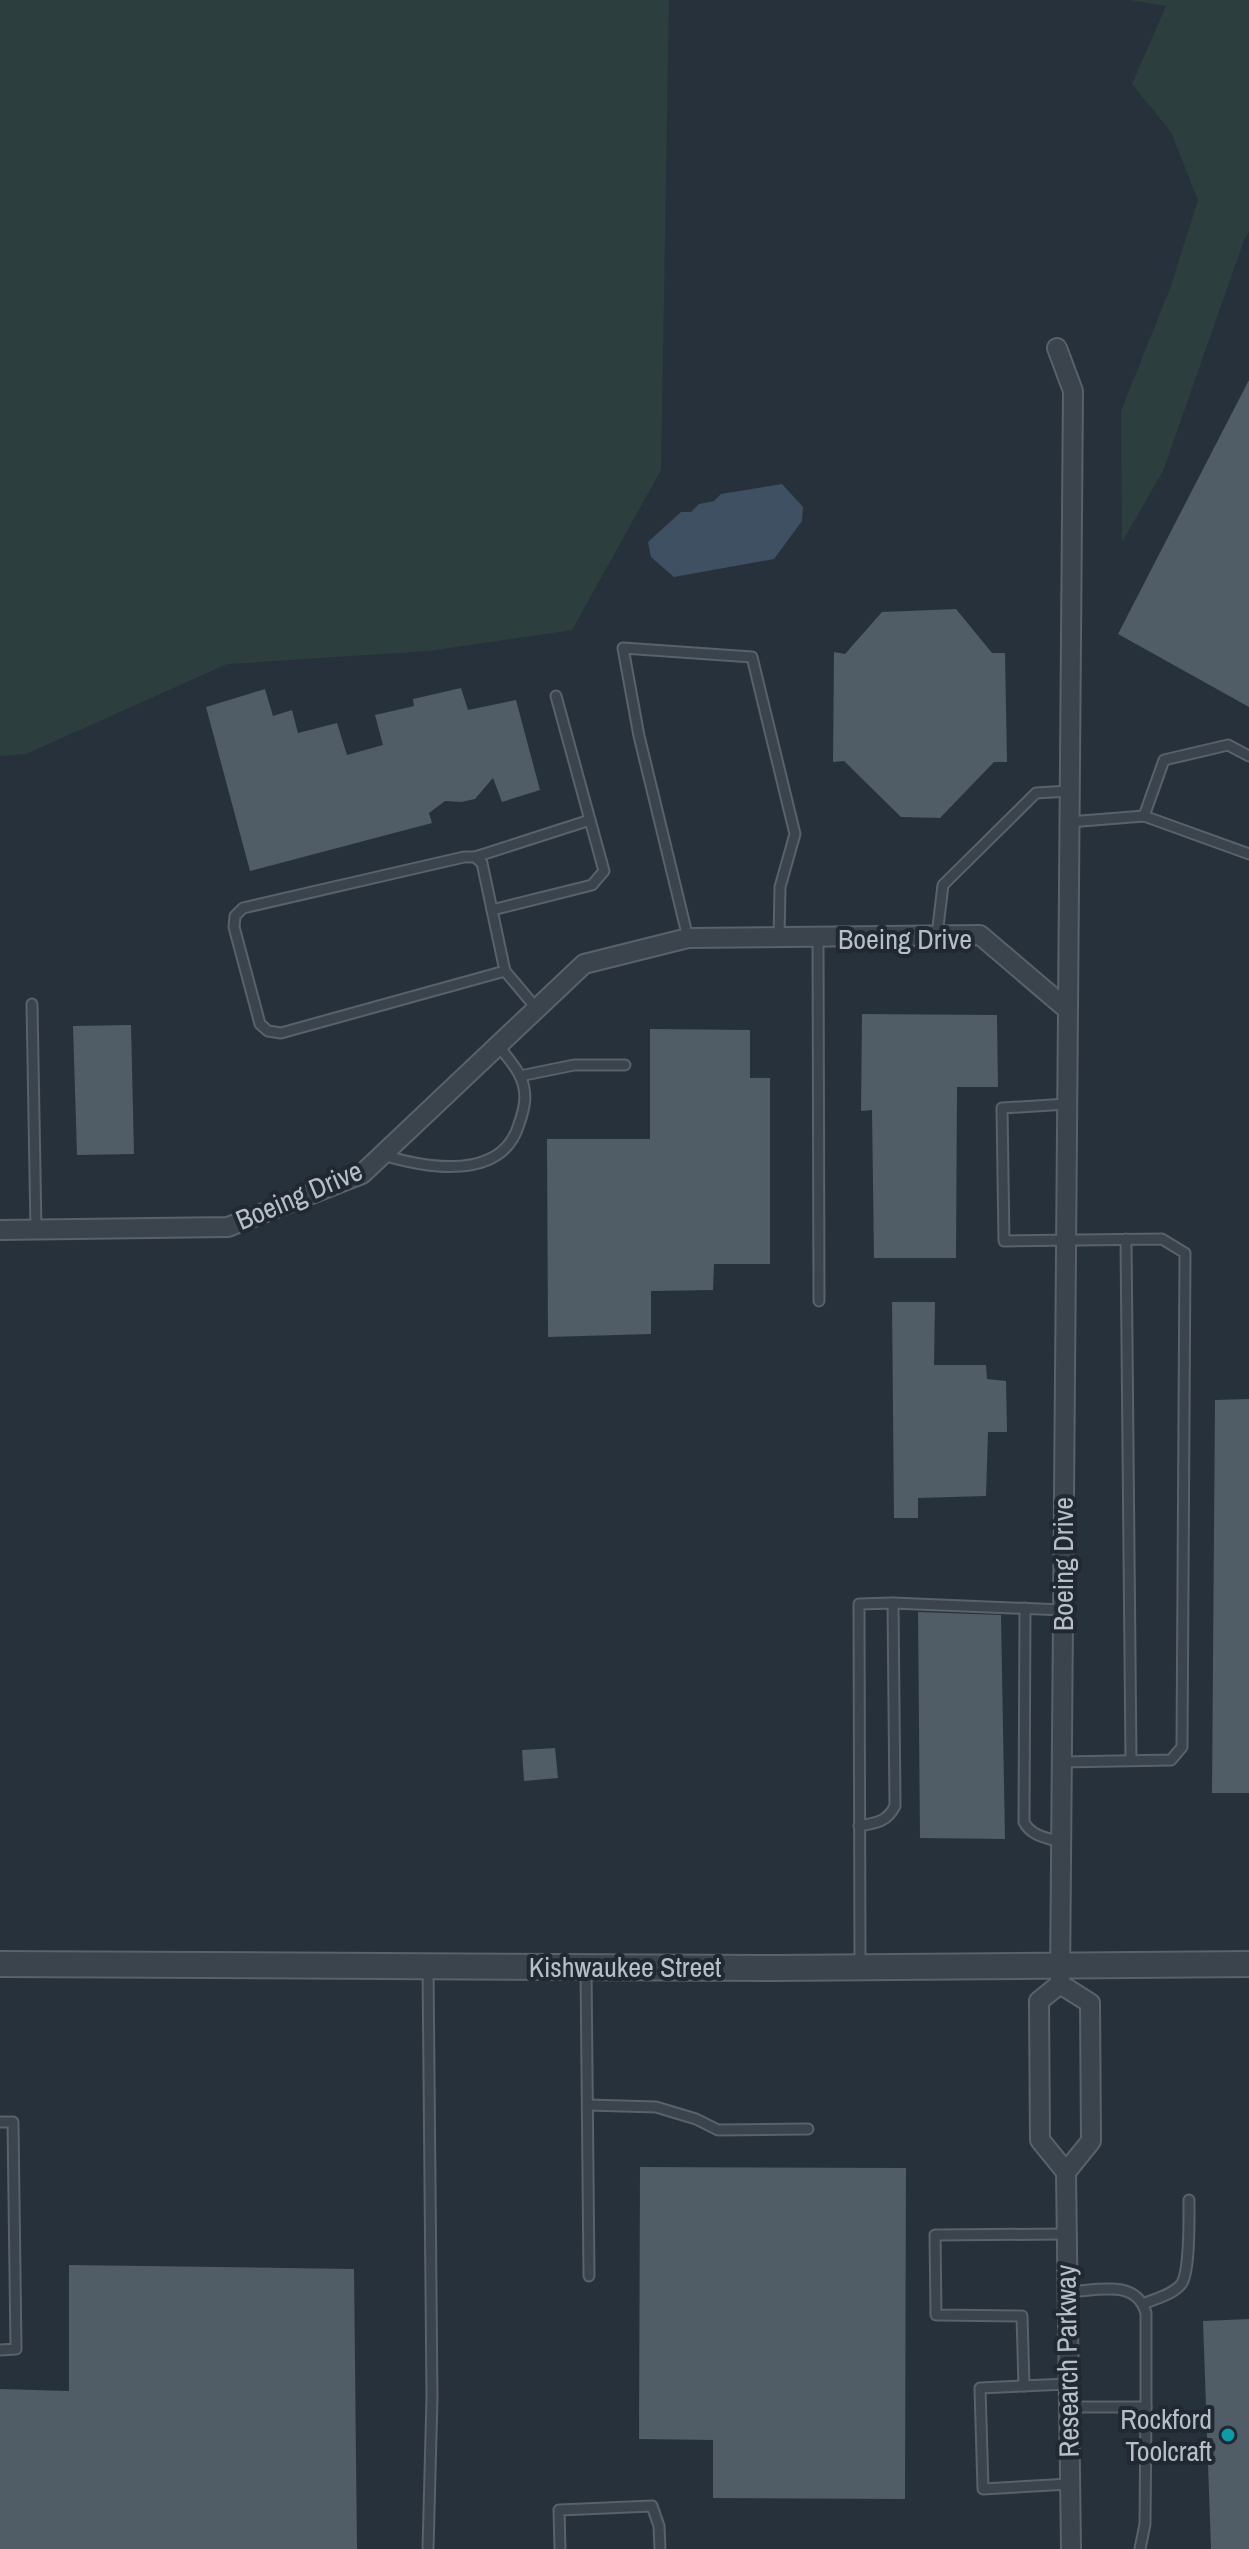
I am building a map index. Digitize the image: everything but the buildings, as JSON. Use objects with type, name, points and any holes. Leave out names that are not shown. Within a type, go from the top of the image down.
[{"type":"street","points":[[1057,348],[1073,391],[1068,1010]]},
{"type":"street","name":"Boeing Drive","points":[[0,1230],[228,1227],[362,1174],[584,964],[688,938],[980,935],[1068,1010],[1060,1975]]},
{"type":"street","name":"Kishwaukee Street","points":[[0,1964],[860,1968],[1060,1975],[1249,1964]]},
{"type":"street","points":[[1060,1975],[1090,2003],[1091,2141],[1066,2172],[1040,2140],[1039,2001],[1060,1975]]},
{"type":"street","name":"Research Parkway","points":[[1066,2172],[1071,2549]]},
{"type":"lane","points":[[688,938],[639,736],[623,648],[752,657],[795,834],[780,887],[779,939]]},
{"type":"lane","points":[[492,910],[592,885],[604,871],[556,696]]},
{"type":"lane","points":[[1144,816],[1164,760],[1228,745],[1249,756]]},
{"type":"lane","points":[[937,935],[943,885],[1036,793],[1069,791]]},
{"type":"lane","points":[[1069,822],[1144,816],[1249,854]]},
{"type":"lane","points":[[505,971],[281,1033],[268,1031],[260,1024],[234,927],[235,916],[243,908],[475,857],[590,820]]},
{"type":"lane","points":[[475,857],[482,863],[505,971],[537,1009]]},
{"type":"lane","points":[[818,938],[819,1301]]},
{"type":"lane","points":[[32,1004],[36,1229]]},
{"type":"lane","points":[[383,1155],[418,1166],[471,1166],[497,1157],[516,1134],[526,1101],[520,1076],[498,1045]]},
{"type":"lane","points":[[520,1076],[574,1065],[625,1065]]},
{"type":"lane","points":[[1062,1762],[1171,1760],[1182,1747],[1185,1253],[1162,1239],[1004,1241],[1002,1108],[1067,1104]]},
{"type":"lane","points":[[1126,1239],[1131,1760]]},
{"type":"lane","points":[[859,1826],[880,1823],[890,1816],[895,1806],[893,1603]]},
{"type":"lane","points":[[860,1968],[853,1604],[1063,1610]]},
{"type":"lane","points":[[1025,1608],[1024,1822],[1027,1829],[1036,1835],[1061,1842]]},
{"type":"lane","points":[[428,1966],[432,2398],[428,2549]]},
{"type":"lane","points":[[586,1967],[589,2276]]},
{"type":"lane","points":[[588,2105],[656,2107],[696,2119],[718,2130],[808,2129]]},
{"type":"lane","points":[[0,2122],[13,2122],[16,2349],[0,2350]]},
{"type":"lane","points":[[1143,2304],[1174,2291],[1182,2282],[1189,2200]]},
{"type":"lane","points":[[1024,2386],[1022,2316],[936,2315],[935,2235],[1065,2234]]},
{"type":"lane","points":[[1066,2292],[1129,2290],[1141,2299],[1146,2313],[1145,2524],[1140,2549]]},
{"type":"lane","points":[[1067,2384],[980,2388],[983,2489],[1069,2484]]},
{"type":"lane","points":[[1068,2407],[1146,2407]]},
{"type":"lane","points":[[560,2549],[559,2510],[652,2506],[659,2526],[660,2549]]},
{"type":"green space","points":[[0,0],[669,0],[661,470],[572,630],[429,651],[227,664],[26,754],[0,756]]},
{"type":"green space","points":[[1130,0],[1249,0],[1249,232],[1163,471],[1122,542],[1121,411],[1171,286],[1198,200],[1171,132],[1132,84],[1166,6]]},
{"type":"water","points":[[782,484],[803,507],[802,521],[774,559],[674,577],[651,557],[648,542],[681,512],[691,512],[699,504],[714,501],[721,494]]},
{"type":"place","name":"Rockford Toolcraft","points":[[1228,2435]]}]
